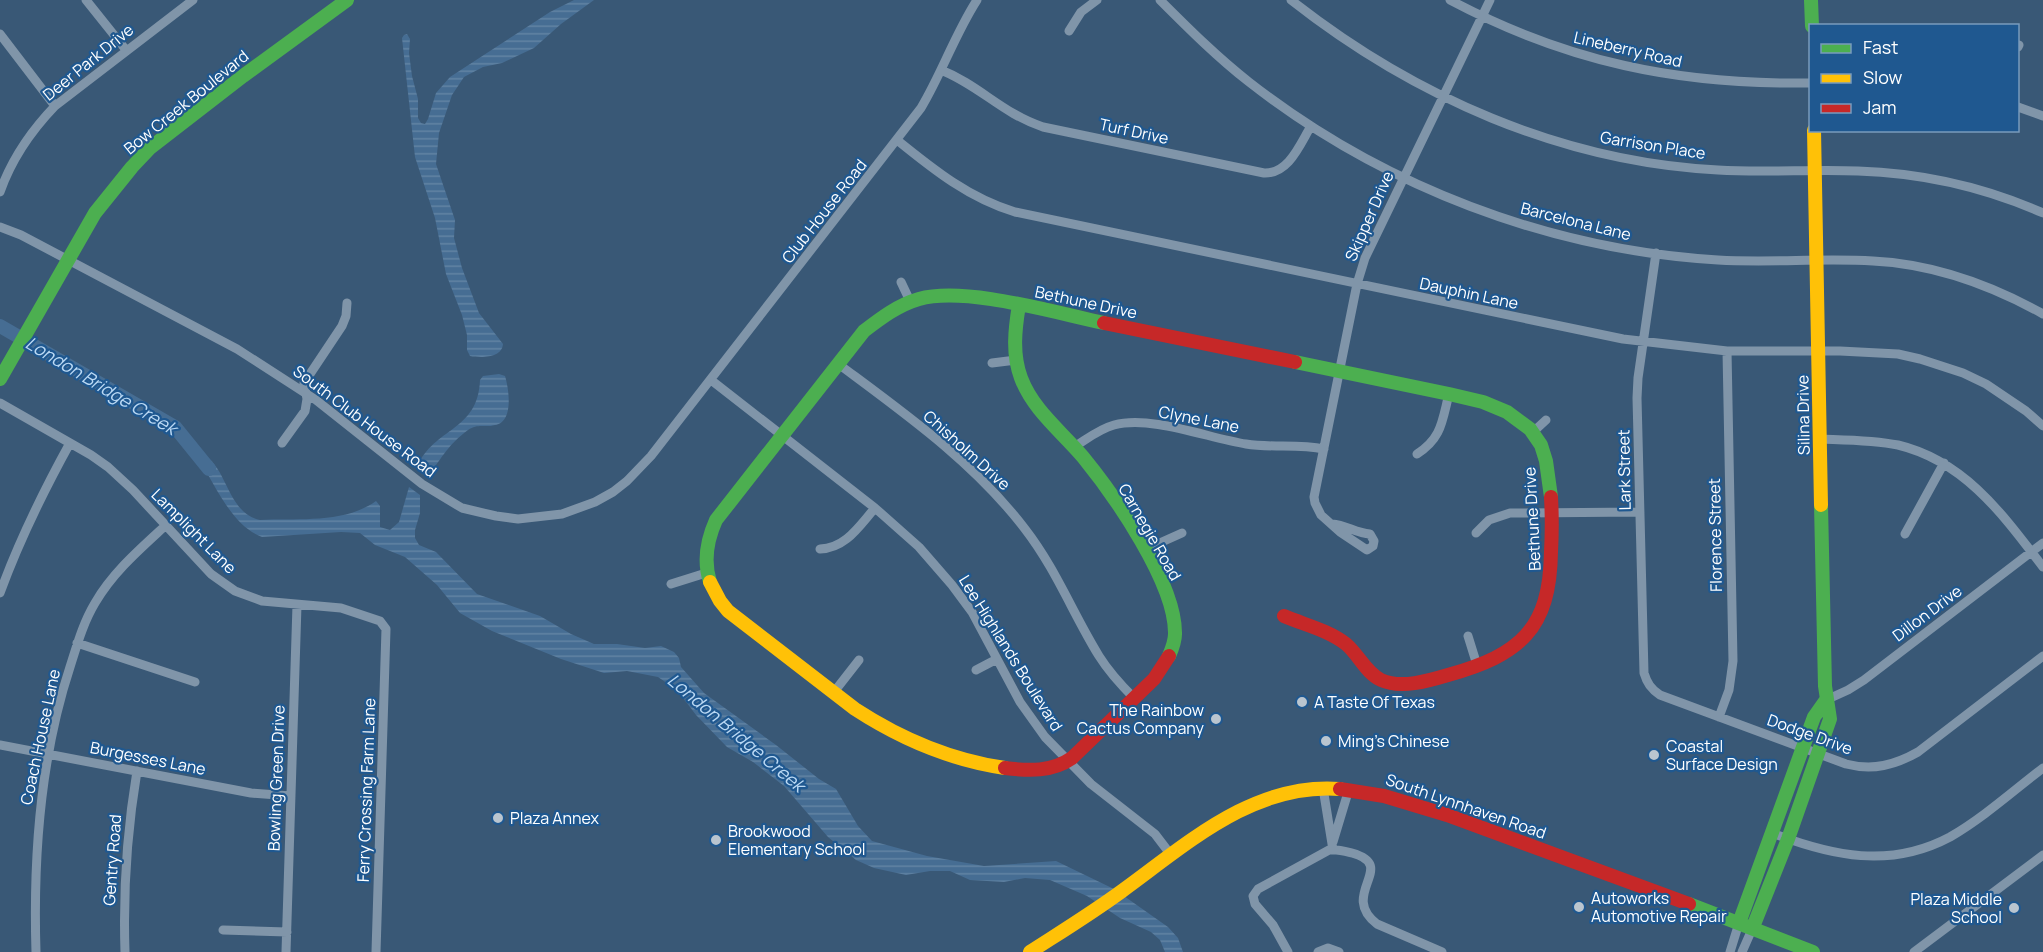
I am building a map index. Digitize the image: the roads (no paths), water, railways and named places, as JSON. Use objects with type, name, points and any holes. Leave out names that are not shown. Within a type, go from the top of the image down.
[{"type":"street","points":[[86,0],[126,50]]},
{"type":"street","name":"Deer Park Drive","points":[[0,192],[7,172],[22,146],[55,106],[193,0]]},
{"type":"street","name":"Club House Road","points":[[674,427],[921,108],[956,36],[977,0]]},
{"type":"street","points":[[1069,31],[1081,12],[1097,0]]},
{"type":"street","name":"Barcelona Lane","points":[[1160,0],[1203,42],[1249,81],[1311,126],[1381,167],[1473,207],[1540,230],[1596,243],[1656,253],[1716,260],[1872,261],[1921,267],[1971,280],[1997,290],[2043,314]]},
{"type":"street","name":"Garrison Place","points":[[1291,0],[1350,45],[1442,97],[1540,137],[1651,163],[1716,170],[1885,172],[1942,180],[1996,195],[2043,213]]},
{"type":"street","name":"Lineberry Road","points":[[1449,0],[1515,32],[1569,51],[1650,72],[1739,82],[1809,83]]},
{"type":"street","name":"Skipper Drive","points":[[1332,524],[1321,515],[1314,497],[1357,284],[1365,258],[1490,0]]},
{"type":"street","points":[[1812,0],[1812,24]]},
{"type":"street","name":"Bow Creek Boulevard","points":[[0,379],[95,213],[114,187],[150,148],[338,3]]},
{"type":"street","points":[[0,34],[55,106]]},
{"type":"street","name":"Turf Drive","points":[[941,70],[975,88],[1014,116],[1042,127],[1264,173],[1275,172],[1286,165],[1311,126]]},
{"type":"street","points":[[2019,107],[2043,116]]},
{"type":"street","name":"Silina Drive","points":[[1753,927],[1788,839],[1830,720],[1826,700],[1814,132]]},
{"type":"street","name":"Dauphin Lane","points":[[897,140],[959,188],[1001,208],[1502,315],[1643,342],[1727,351],[1899,354],[1942,365],[1986,384],[2026,411],[2043,426]]},
{"type":"street","name":"South Club House Road","points":[[0,227],[237,349],[304,392],[407,473],[441,497],[462,508],[518,519],[562,514],[595,502],[613,492],[637,472],[674,427]]},
{"type":"street","name":"Lark Street","points":[[1649,685],[1644,673],[1637,398],[1656,253]]},
{"type":"street","points":[[901,282],[910,301]]},
{"type":"street","name":"Bethune Drive","points":[[1067,762],[1048,770],[1020,770],[975,763],[939,753],[884,728],[834,693],[728,610],[713,592],[706,573],[707,541],[716,520],[854,341],[874,322],[910,301],[934,295],[949,294],[1019,305],[1490,404],[1502,409],[1533,432],[1544,451],[1547,464],[1551,513],[1551,578],[1540,617],[1523,639],[1508,651],[1477,665],[1390,689],[1374,676],[1345,643],[1284,616]]},
{"type":"street","points":[[282,443],[305,411],[307,399],[304,383],[306,377],[342,326],[347,303]]},
{"type":"street","name":"Carnegie Road","points":[[1019,305],[1015,336],[1016,360],[1021,379],[1035,403],[1108,490],[1144,550],[1173,610],[1175,634],[1164,666],[1067,762]]},
{"type":"street","name":"Florence Street","points":[[1719,717],[1729,690],[1733,661],[1727,351]]},
{"type":"street","points":[[992,363],[1016,360]]},
{"type":"street","name":"Chisholm Drive","points":[[837,363],[935,438],[968,466],[1003,502],[1053,569],[1100,658],[1134,698]]},
{"type":"street","name":"Lee Highlands Boulevard","points":[[711,380],[875,508],[919,547],[972,612],[1031,718],[1067,762],[1108,799],[1149,829],[1171,855]]},
{"type":"street","points":[[1417,454],[1436,438],[1449,394]]},
{"type":"street","name":"Lamplight Lane","points":[[0,404],[108,467],[124,481],[211,574],[235,591],[262,601],[323,606],[359,613],[380,621],[386,629]]},
{"type":"street","points":[[1533,432],[1546,420]]},
{"type":"street","name":"Clyne Lane","points":[[1074,447],[1101,429],[1136,422],[1245,444],[1298,445],[1324,449]]},
{"type":"street","points":[[1820,440],[1872,441],[1898,445],[1944,463],[1989,498],[2043,567]]},
{"type":"street","points":[[0,593],[13,557],[32,516],[70,443]]},
{"type":"street","points":[[1905,534],[1944,463]]},
{"type":"street","points":[[820,549],[834,547],[849,538],[875,508]]},
{"type":"street","points":[[1476,533],[1489,520],[1510,513],[1640,512]]},
{"type":"street","name":"Coach House Lane","points":[[36,952],[37,844],[40,805],[57,711],[86,620],[103,590],[135,554],[166,525]]},
{"type":"street","points":[[1144,550],[1182,533]]},
{"type":"street","name":"Dillon Drive","points":[[1826,700],[1864,680],[2043,543]]},
{"type":"street","points":[[671,584],[706,573]]},
{"type":"street","name":"Bowling Green Drive","points":[[286,952],[297,605]]},
{"type":"street","name":"Ferry Crossing Farm Lane","points":[[376,952],[386,629]]},
{"type":"street","points":[[1468,636],[1477,665]]},
{"type":"street","points":[[78,643],[195,682]]},
{"type":"street","name":"Dodge Drive","points":[[1649,685],[1660,695],[1804,749],[1867,768],[1904,760],[1918,752],[2043,657]]},
{"type":"street","points":[[976,670],[997,659]]},
{"type":"street","points":[[834,693],[859,660]]},
{"type":"street","points":[[1730,952],[1814,717],[1826,700]]},
{"type":"street","name":"Burgesses Lane","points":[[0,745],[251,793],[291,796]]},
{"type":"street","points":[[1772,833],[1830,852],[1856,856],[1910,852],[1933,845],[1964,829],[2043,768]]},
{"type":"street","name":"Gentry Road","points":[[125,952],[127,842],[137,771]]},
{"type":"street","points":[[1323,788],[1333,847]]},
{"type":"street","name":"South Lynnhaven Road","points":[[1031,952],[1096,909],[1213,825],[1255,802],[1290,792],[1323,788],[1349,789],[1398,798],[1440,812],[1753,927],[1813,952]]},
{"type":"street","points":[[1288,952],[1273,925],[1255,904],[1253,896],[1258,889],[1333,847],[1349,789]]},
{"type":"street","points":[[1333,847],[1363,856],[1370,862],[1371,872],[1362,901],[1371,920],[1442,952]]},
{"type":"street","points":[[1914,952],[2043,855]]},
{"type":"street","points":[[1742,952],[1753,927]]},
{"type":"street","points":[[222,930],[287,932]]},
{"type":"street","points":[[1318,952],[1328,948],[1339,952]]},
{"type":"water","points":[[574,0],[594,0],[561,24],[534,48],[502,63],[483,67],[464,77],[452,95],[439,133],[436,164],[455,220],[454,238],[462,268],[479,313],[503,344],[502,349],[495,354],[485,357],[470,356],[462,315],[446,274],[435,218],[415,157],[402,38],[407,34],[410,39],[409,53],[418,99],[418,118],[421,123],[425,124],[436,93],[450,77],[550,12]]},
{"type":"water","points":[[499,374],[505,376],[508,389],[509,404],[505,418],[501,423],[495,425],[468,430],[451,446],[429,475],[422,474],[417,467],[425,454],[464,420],[472,410],[483,376]]},
{"type":"water","points":[[198,453],[208,457],[215,465],[240,507],[248,515],[260,520],[335,517],[376,501],[380,506],[380,527],[390,530],[399,522],[409,487],[420,495],[420,513],[415,530],[415,538],[419,545],[436,552],[477,594],[540,616],[594,644],[645,648],[661,646],[674,652],[679,658],[681,667],[704,693],[819,779],[836,789],[858,826],[872,841],[927,856],[984,866],[1056,861],[1114,889],[1168,927],[1178,938],[1183,952],[1165,952],[1160,940],[1151,932],[1120,918],[1087,896],[1050,880],[1025,878],[1004,882],[970,880],[950,871],[930,871],[906,875],[874,868],[856,860],[828,837],[784,786],[753,762],[727,747],[696,715],[677,690],[658,677],[627,671],[604,673],[561,659],[492,631],[460,613],[437,585],[405,557],[375,545],[360,533],[262,537],[251,532],[225,504],[199,459]]},
{"type":"waterway","name":"London Bridge Creek","points":[[0,326],[175,427],[209,469]]},
{"type":"place","name":"A Taste Of Texas","points":[[1302,702]]},
{"type":"place","name":"The Rainbow Cactus Company","points":[[1216,719]]},
{"type":"place","name":"Ming's Chinese","points":[[1326,741]]},
{"type":"place","name":"Coastal Surface Design","points":[[1654,755]]},
{"type":"place","name":"Plaza Annex","points":[[498,818]]},
{"type":"place","name":"Brookwood Elementary School","points":[[716,840]]},
{"type":"place","name":"Autoworks Automotive Repair","points":[[1579,907]]},
{"type":"place","name":"Plaza Middle School","points":[[2014,908]]}]
